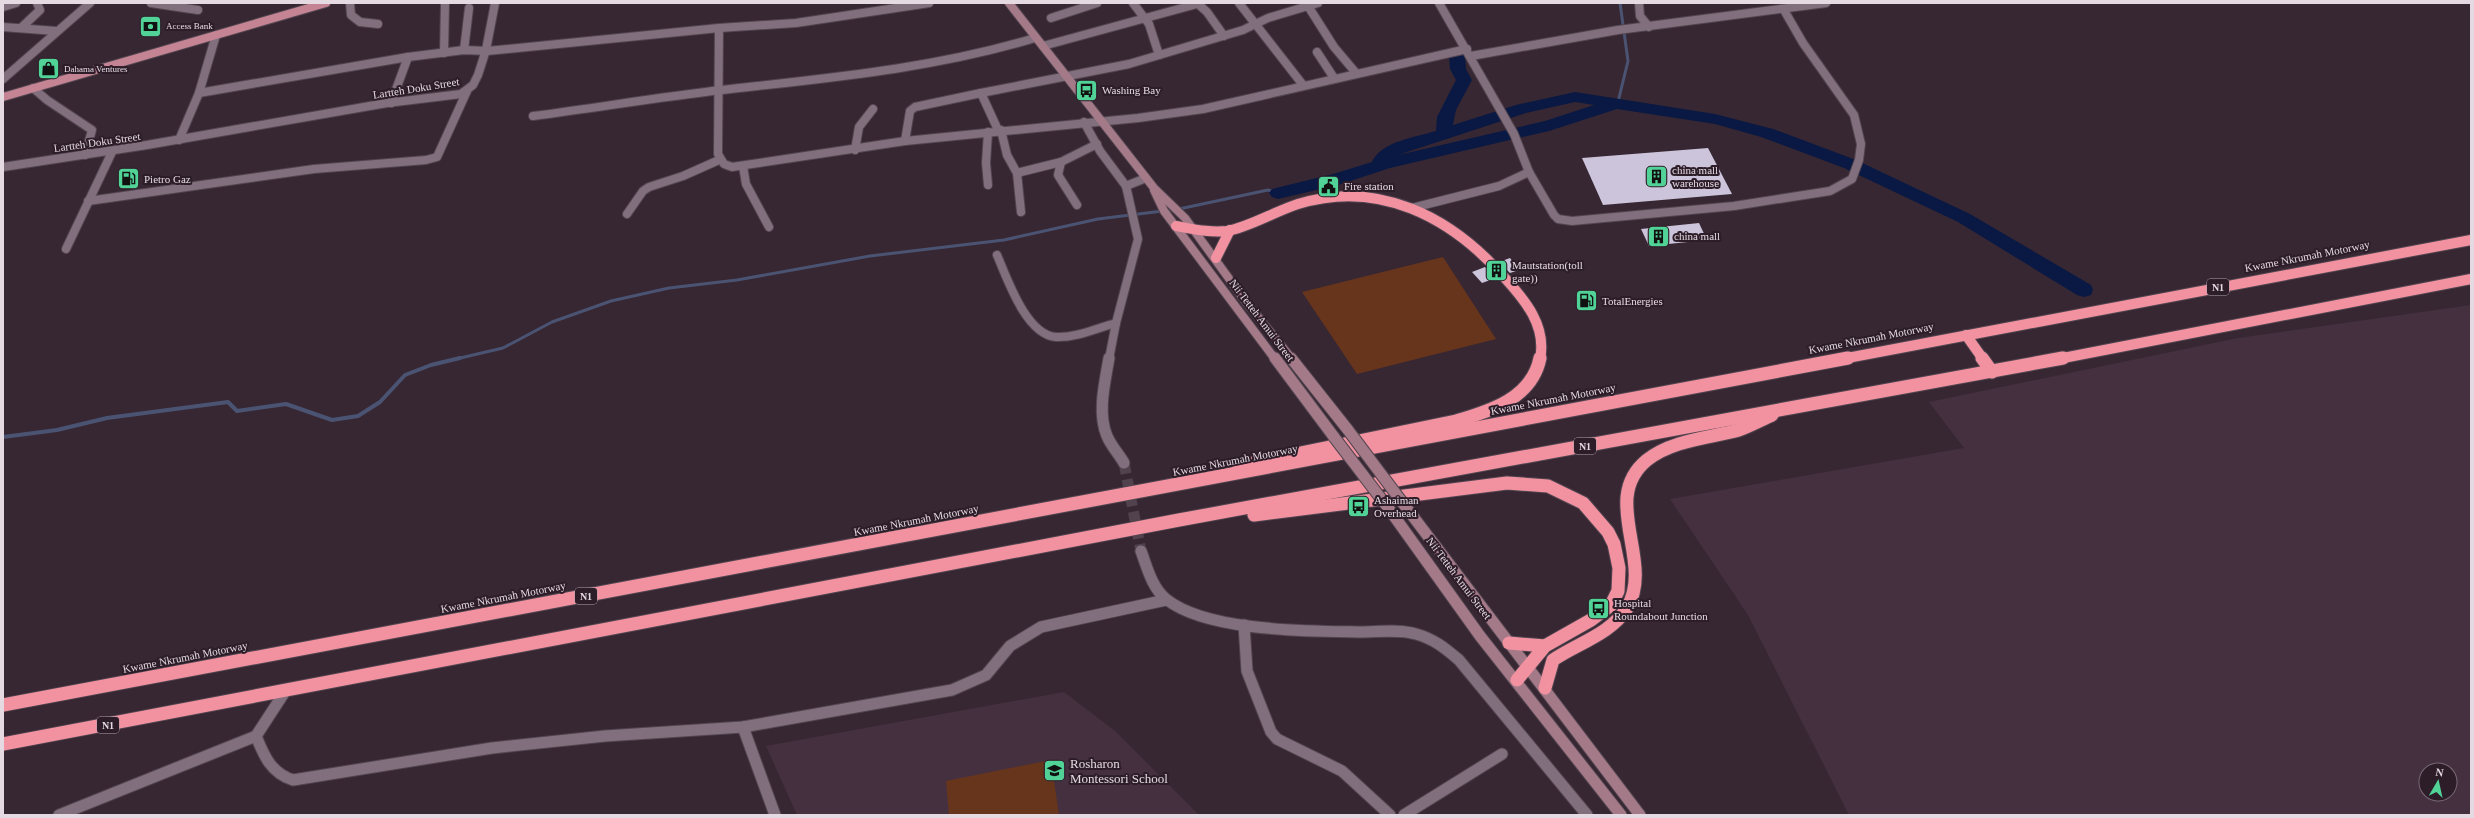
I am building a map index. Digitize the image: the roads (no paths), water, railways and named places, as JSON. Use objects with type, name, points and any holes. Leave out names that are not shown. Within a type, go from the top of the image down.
[{"type":"highway","points":[[1170,487],[1222,469],[1477,414],[1508,402],[1528,386],[1541,362],[1542,338],[1527,304],[1482,251],[1451,226],[1412,208],[1363,197],[1313,199],[1230,230],[1213,232],[1176,226]]},
{"type":"highway","points":[[1216,258],[1225,236],[1230,230]]},
{"type":"highway","name":"Kwame Nkrumah Motorway","points":[[3,706],[1170,487],[2471,240]]},
{"type":"highway","name":"N1","points":[[3,744],[1179,520],[1785,408],[1992,372],[2471,279]]},
{"type":"highway","points":[[1966,335],[1992,372]]},
{"type":"highway","points":[[1545,688],[1546,678],[1553,660],[1603,631],[1626,609],[1633,597],[1636,566],[1625,507],[1627,486],[1635,470],[1667,448],[1747,427],[1785,408]]},
{"type":"highway","points":[[1179,520],[1229,518],[1485,484],[1507,483],[1548,486],[1583,503],[1597,517],[1614,544],[1619,579],[1615,598],[1601,614],[1545,646],[1517,680]]},
{"type":"highway","points":[[1509,643],[1545,646]]},
{"type":"main road","points":[[3,93],[315,3]]},
{"type":"main road","points":[[3,97],[326,3]]},
{"type":"main road","name":"Nii Tetteh Amui Street","points":[[1009,3],[1154,188],[1178,210],[1216,258],[1246,302],[1348,430],[1640,815]]},
{"type":"main road","points":[[1154,188],[1159,202],[1176,226],[1389,509],[1480,636],[1517,680],[1622,815]]},
{"type":"street","points":[[3,7],[16,3]]},
{"type":"street","points":[[21,28],[40,10],[37,3]]},
{"type":"street","points":[[3,79],[56,31],[90,3]]},
{"type":"street","points":[[151,3],[198,10]]},
{"type":"street","points":[[350,3],[352,15],[360,22],[378,24]]},
{"type":"street","points":[[444,53],[445,3]]},
{"type":"street","name":"Lartteh Doku Street","points":[[3,167],[112,152],[391,103],[459,95],[472,87],[487,51],[495,3]]},
{"type":"street","points":[[200,93],[408,57],[464,50],[487,51],[719,28],[796,23],[930,3]]},
{"type":"street","points":[[1051,18],[1097,3]]},
{"type":"street","points":[[1133,3],[1145,19],[1159,55]]},
{"type":"street","points":[[1043,46],[1145,19],[1197,3],[1207,12],[1224,36]]},
{"type":"street","points":[[1239,3],[1303,85]]},
{"type":"street","points":[[906,141],[910,111],[915,107],[1066,74],[1115,67],[1224,36],[1257,25],[1268,18],[1318,3]]},
{"type":"street","points":[[1439,3],[1469,52],[1515,136],[1529,172],[1554,215],[1558,220],[1572,221],[1734,206],[1830,191],[1852,179],[1862,148],[1860,131],[1848,103],[1816,63],[1784,10]]},
{"type":"street","points":[[1639,3],[1640,16],[1649,27]]},
{"type":"street","points":[[719,160],[732,167],[743,166],[906,141],[1000,130],[1138,118],[1204,109],[1254,99],[1303,85],[1356,73],[1469,52],[1622,29],[1784,10],[1826,3]]},
{"type":"street","points":[[1308,6],[1334,47],[1356,73]]},
{"type":"street","points":[[464,50],[468,30],[469,8]]},
{"type":"street","points":[[3,27],[56,31]]},
{"type":"street","points":[[719,28],[719,160]]},
{"type":"street","points":[[179,140],[200,93],[216,35]]},
{"type":"street","points":[[533,116],[720,90],[802,83],[944,63],[997,50],[1035,38]]},
{"type":"street","points":[[1317,52],[1334,78]]},
{"type":"street","points":[[391,103],[408,57]]},
{"type":"street","points":[[33,88],[46,101],[79,117],[92,130],[85,155]]},
{"type":"street","points":[[88,201],[346,165],[409,164],[427,161],[437,157],[467,91]]},
{"type":"street","points":[[981,92],[1000,130],[1007,155],[1017,173],[1018,205],[1021,212]]},
{"type":"street","points":[[855,150],[856,132],[860,122],[873,109]]},
{"type":"street","points":[[1084,122],[1097,144],[1126,186],[1138,240],[1116,323],[1105,381],[1103,416],[1107,436],[1124,463]]},
{"type":"street","points":[[988,132],[986,163],[988,186]]},
{"type":"street","points":[[1017,173],[1061,162],[1097,144]]},
{"type":"street","points":[[66,249],[112,152]]},
{"type":"street","points":[[627,214],[643,191],[649,187],[683,176],[719,160]]},
{"type":"street","points":[[1061,162],[1058,175],[1077,205]]},
{"type":"street","points":[[743,166],[746,184],[768,228]]},
{"type":"street","points":[[1412,208],[1499,186],[1529,172]]},
{"type":"street","points":[[1126,186],[1146,178]]},
{"type":"street","points":[[997,255],[1012,290],[1033,325],[1041,331],[1050,336],[1060,336],[1116,323]]},
{"type":"street","points":[[1141,551],[1156,587],[1166,600],[1201,617],[1244,625],[1414,633],[1438,642],[1459,660],[1587,815]]},
{"type":"street","points":[[256,736],[269,766],[281,778],[293,780],[492,748],[605,736],[743,727],[952,690],[986,675],[1010,646],[1041,627],[1166,600]]},
{"type":"street","points":[[1244,625],[1247,671],[1271,732],[1277,739],[1342,771],[1390,815]]},
{"type":"street","points":[[59,815],[256,736],[286,690]]},
{"type":"street","points":[[743,727],[775,815]]},
{"type":"street","points":[[1404,815],[1502,754]]},
{"type":"waterway","points":[[1618,102],[1628,61],[1620,3]]},
{"type":"waterway","points":[[1445,133],[1445,117],[1459,93],[1464,80],[1458,69],[1457,56]]},
{"type":"waterway","points":[[1379,166],[1382,159],[1394,150],[1522,109],[1575,97],[1715,119],[1767,133],[1850,164],[1964,218],[2084,290]]},
{"type":"waterway","points":[[1379,166],[1549,126],[1614,104]]},
{"type":"waterway","points":[[1278,193],[1338,179],[1346,175],[1379,166]]},
{"type":"waterway","points":[[456,359],[503,348],[552,322],[611,301],[669,288],[737,280],[870,256],[1004,240],[1098,219],[1179,209],[1268,190],[1278,193]]},
{"type":"waterway","points":[[3,437],[57,430],[107,418],[228,402],[237,411],[286,404],[332,420],[358,416],[380,402],[405,375],[431,365],[460,358]]},
{"type":"tunnel","points":[[1124,463],[1141,551]]},
{"type":"place","name":"Access Bank","points":[[150,26]]},
{"type":"place","name":"Dahama Ventures","points":[[48,69]]},
{"type":"place","name":"Washing Bay","points":[[1086,90]]},
{"type":"place","name":"china mall warehouse","points":[[1656,176]]},
{"type":"place","name":"Pietro Gaz","points":[[128,179]]},
{"type":"place","name":"Fire station","points":[[1328,186]]},
{"type":"place","name":"china mall","points":[[1658,236]]},
{"type":"place","name":"Mautstation(toll gate))","points":[[1496,271]]},
{"type":"place","name":"TotalEnergies","points":[[1587,301]]},
{"type":"place","name":"Ashaiman Overhead","points":[[1359,506]]},
{"type":"place","name":"Hospital Roundabout Junction","points":[[1599,609]]},
{"type":"place","name":"Rosharon Montessori School","points":[[1054,770]]}]
